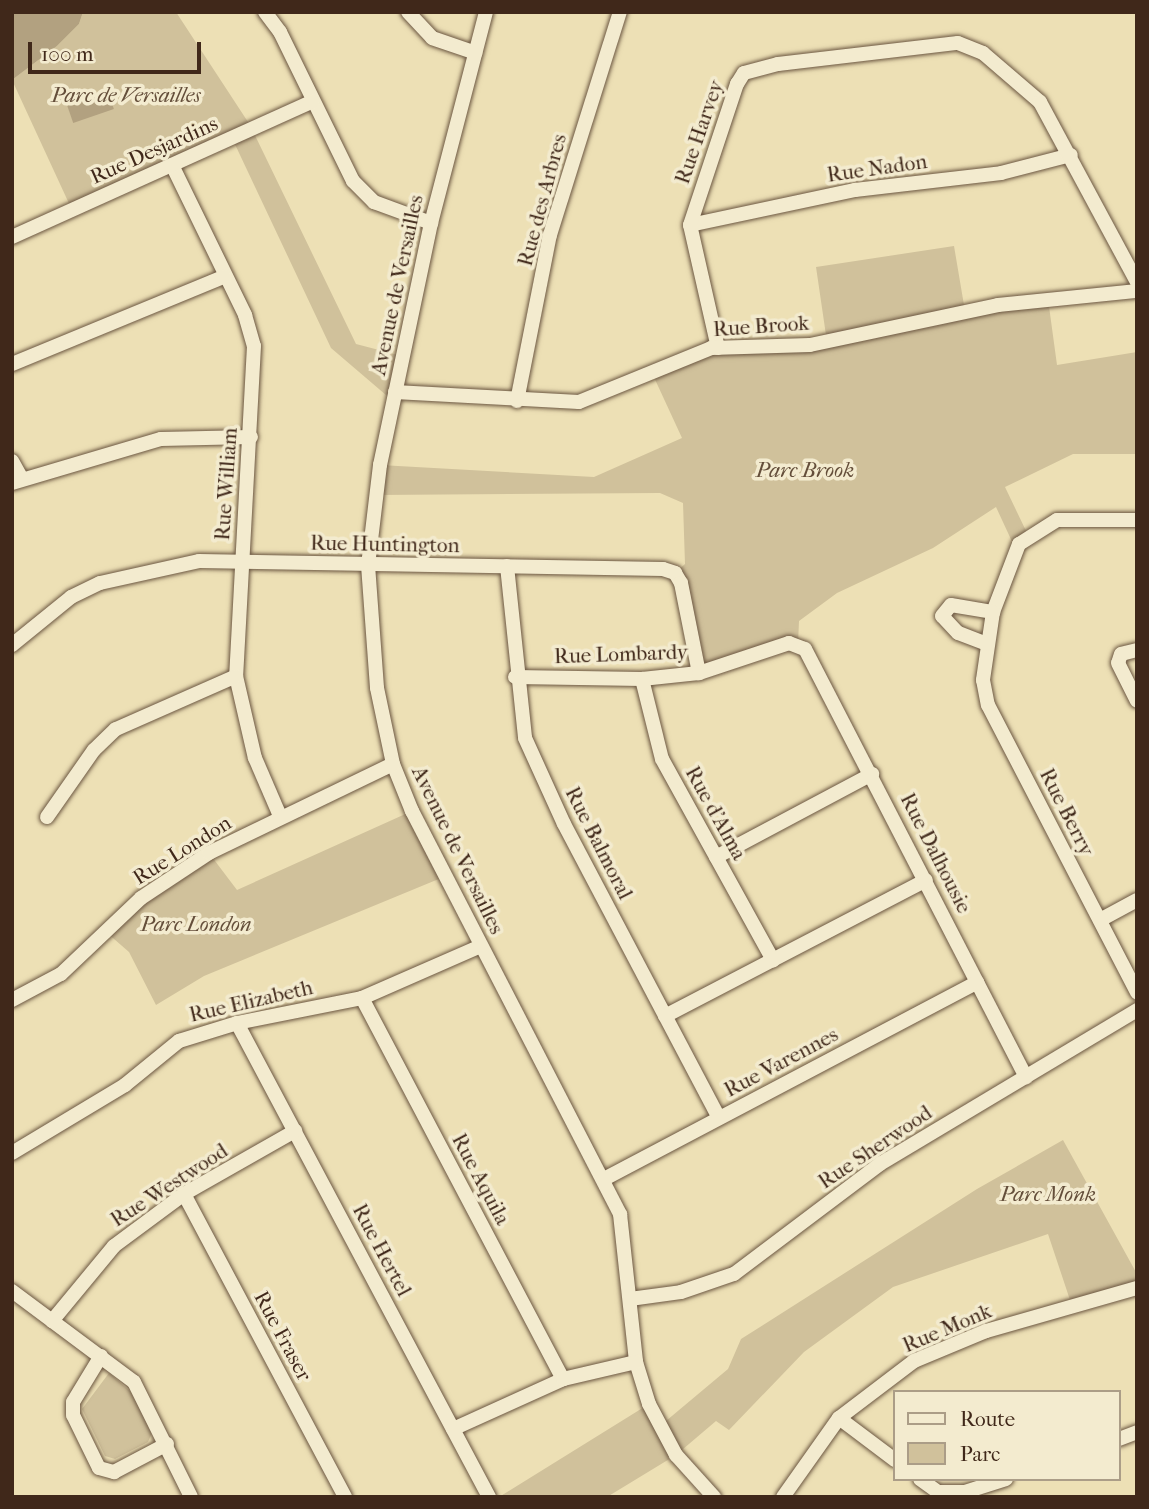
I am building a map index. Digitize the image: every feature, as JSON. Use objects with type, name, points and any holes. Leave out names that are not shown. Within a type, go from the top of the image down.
[{"type":"street","points":[[265,12],[363,192],[390,210],[431,223]]},
{"type":"street","points":[[408,12],[432,38],[476,52]]},
{"type":"street","name":"Avenue de Versailles","points":[[486,12],[431,223],[395,392],[368,565],[375,675],[393,764],[481,946],[604,1179],[626,1236],[636,1362],[669,1444],[714,1497]]},
{"type":"street","name":"Rue des Arbres","points":[[517,401],[550,235],[620,12]]},
{"type":"street","name":"Rue Harvey","points":[[690,225],[737,84],[758,67],[957,44],[984,52],[1011,72],[1040,102],[1071,155],[1137,282]]},
{"type":"street","name":"Rue Desjardins","points":[[12,237],[313,101]]},
{"type":"street","name":"Rue Nadon","points":[[690,225],[855,190],[1001,173],[1071,155]]},
{"type":"street","name":"Rue William","points":[[173,165],[225,276],[254,346],[236,676],[255,758],[280,816]]},
{"type":"street","points":[[690,225],[719,348]]},
{"type":"street","points":[[12,364],[225,276]]},
{"type":"street","name":"Rue Brook","points":[[395,392],[517,401],[592,399],[719,348],[810,345],[998,305],[1137,291]]},
{"type":"street","points":[[12,461],[17,480],[161,439],[251,437]]},
{"type":"street","name":"Rue Berry","points":[[1137,520],[1057,520],[1028,535],[1011,556],[993,612],[983,680],[988,705],[1137,993]]},
{"type":"street","name":"Rue Huntington","points":[[12,645],[71,597],[100,583],[199,561],[507,566],[675,573],[699,673]]},
{"type":"street","name":"Rue Balmoral","points":[[507,566],[515,677],[525,738],[719,1118]]},
{"type":"street","points":[[987,644],[957,633],[942,616],[951,605],[993,612]]},
{"type":"street","name":"Rue Lombardy","points":[[515,677],[642,679],[699,673],[789,643],[805,649]]},
{"type":"street","name":"Rue Dalhousie","points":[[805,649],[872,774],[1026,1077]]},
{"type":"street","points":[[1137,650],[1121,654],[1118,663],[1137,701]]},
{"type":"street","points":[[47,817],[94,750],[116,729],[236,676]]},
{"type":"street","name":"Rue d'Alma","points":[[642,679],[662,759],[774,960]]},
{"type":"street","name":"Rue London","points":[[12,1000],[61,974],[141,898],[280,816],[393,764]]},
{"type":"street","points":[[716,857],[872,774]]},
{"type":"street","points":[[665,1016],[926,880]]},
{"type":"street","points":[[1100,920],[1137,900]]},
{"type":"street","name":"Rue Elizabeth","points":[[12,1153],[125,1085],[179,1041],[237,1023],[362,998],[481,946]]},
{"type":"street","name":"Rue Varennes","points":[[604,1179],[978,982]]},
{"type":"street","name":"Rue Aquila","points":[[362,998],[563,1379]]},
{"type":"street","name":"Rue Sherwood","points":[[630,1299],[681,1292],[734,1273],[880,1164],[1137,1010]]},
{"type":"street","name":"Rue Hertel","points":[[237,1023],[489,1497]]},
{"type":"street","name":"Rue Westwood","points":[[52,1321],[114,1245],[184,1194],[295,1131]]},
{"type":"street","name":"Rue Fraser","points":[[184,1194],[345,1497]]},
{"type":"street","name":"Rue Monk","points":[[783,1497],[839,1418],[914,1362],[986,1331],[1137,1288]]},
{"type":"street","points":[[12,1291],[134,1382],[191,1497]]},
{"type":"street","points":[[101,1356],[73,1402],[73,1415],[99,1468],[114,1472],[167,1444]]},
{"type":"street","points":[[453,1429],[563,1379],[636,1362]]},
{"type":"street","points":[[839,1418],[894,1459]]},
{"type":"street","points":[[923,1481],[937,1492],[1000,1487]]},
{"type":"green space","name":"Parc de Versailles","points":[[83,12],[176,12],[250,125],[356,344],[402,356],[393,401],[331,348],[232,138],[72,210],[12,80],[57,46],[79,24]]},
{"type":"green space","name":"Parc Brook","points":[[954,246],[965,311],[1048,299],[1057,365],[1137,352],[1137,454],[1073,454],[1005,487],[1028,535],[1015,548],[996,507],[933,548],[837,593],[799,621],[798,644],[699,673],[675,573],[685,564],[683,503],[660,493],[376,495],[380,465],[594,477],[682,438],[652,373],[684,358],[827,342],[816,267]]},
{"type":"green space","name":"Parc London","points":[[412,811],[446,876],[204,976],[156,1005],[129,952],[106,932],[209,853],[237,890]]},
{"type":"green space","name":"Parc Monk","points":[[1063,1140],[1137,1274],[1137,1288],[1072,1306],[1048,1234],[893,1287],[804,1352],[729,1430],[716,1421],[676,1455],[607,1497],[499,1497],[649,1404],[660,1426],[728,1369],[741,1339],[977,1189]]},
{"type":"green space","points":[[109,1373],[131,1392],[152,1433],[148,1442],[115,1459],[105,1456],[82,1409]]},
{"type":"shaded area","points":[[12,12],[83,12],[79,24],[57,46],[12,80]]},
{"type":"shaded area","points":[[108,92],[114,109],[73,123],[67,106]]}]
